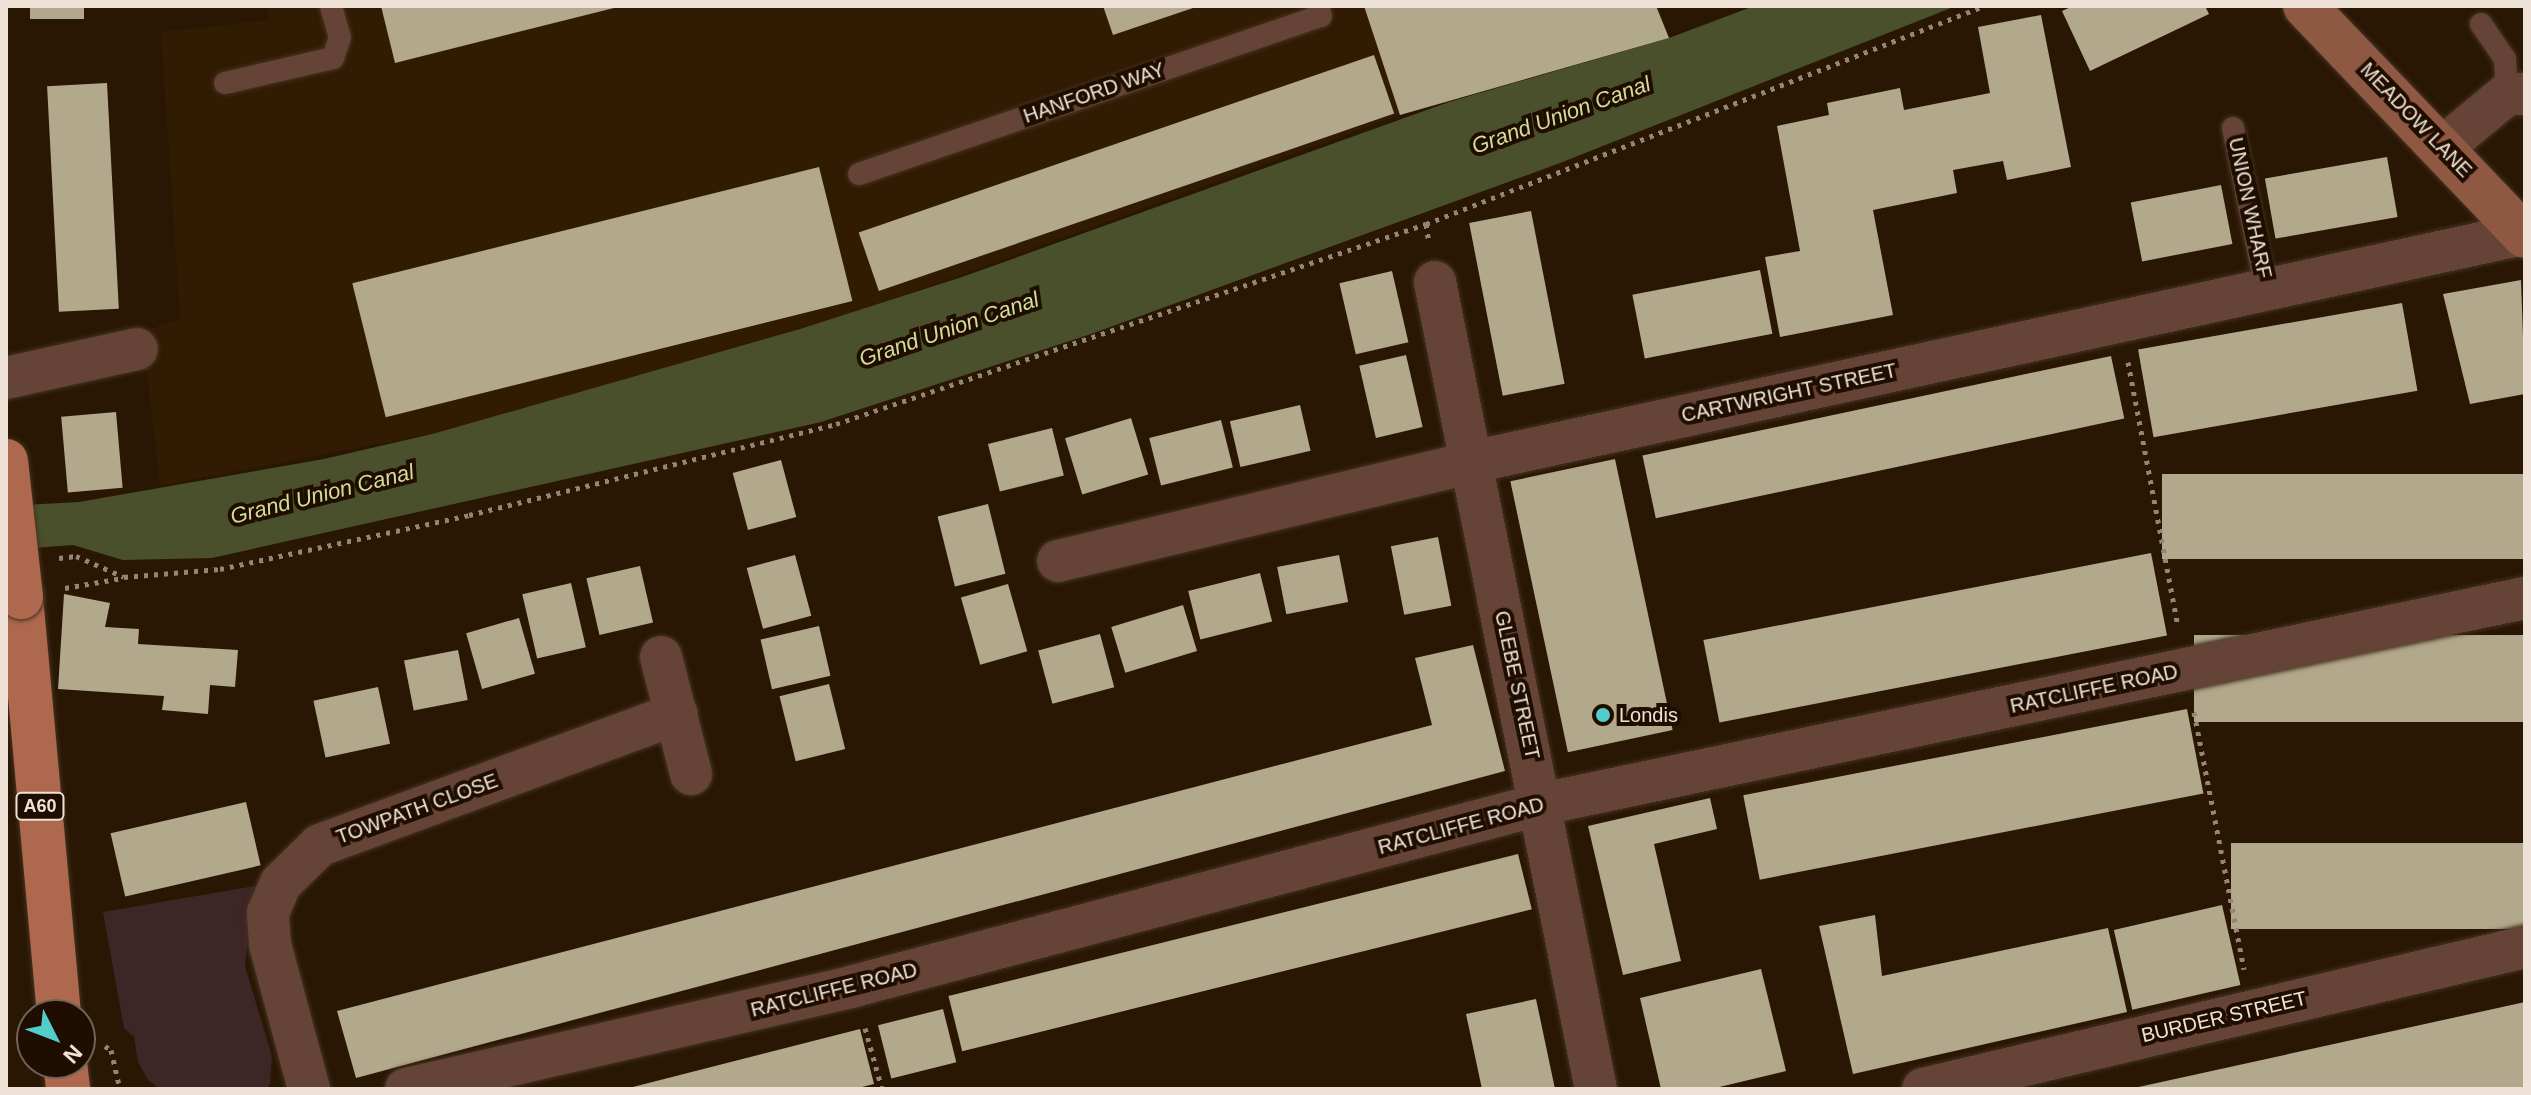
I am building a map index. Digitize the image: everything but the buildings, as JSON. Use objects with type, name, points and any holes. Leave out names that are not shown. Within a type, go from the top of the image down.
[{"type":"main road","name":"A60","points":[[6,461],[58,999]]},
{"type":"street","name":"MEADOW LANE","points":[[2305,6],[2524,235]]},
{"type":"street","points":[[2443,147],[2516,94]]},
{"type":"street","name":"CARTWRIGHT STREET","points":[[1058,561],[1472,462],[2524,235]]},
{"type":"street","name":"GLEBE STREET","points":[[1435,282],[1542,804],[1596,1089]]},
{"type":"street","points":[[6,378],[137,349]]},
{"type":"street","name":"RATCLIFFE ROAD","points":[[406,1089],[854,986],[1542,804],[2525,598]]},
{"type":"street","points":[[661,657],[691,774]]},
{"type":"street","name":"TOWPATH CLOSE","points":[[309,1089],[270,944],[268,913],[281,883],[320,845],[677,714]]},
{"type":"street","name":"BURDER STREET","points":[[1923,1089],[2525,947]]},
{"type":"lane","points":[[225,83],[333,58],[340,38],[331,6]]},
{"type":"lane","name":"HANFORD WAY","points":[[859,174],[1321,16],[1318,6]]},
{"type":"lane","points":[[2481,24],[2505,59],[2516,94]]},
{"type":"lane","name":"UNION WHARF","points":[[2233,128],[2266,289]]},
{"type":"path","points":[[73,586],[267,559],[469,515],[836,424],[1426,224],[1984,6]]},
{"type":"path","points":[[48,559],[76,556],[124,577]]},
{"type":"path","points":[[854,986],[882,1089]]},
{"type":"path","points":[[111,1050],[120,1089]]},
{"type":"shaded area","points":[[268,6],[1659,6],[1669,38],[1400,115],[867,309],[436,433],[160,486],[142,331],[180,320],[161,32],[269,20]]},
{"type":"shaded area","points":[[261,885],[250,916],[245,966],[272,1056],[270,1084],[266,1089],[160,1089],[148,1080],[138,1062],[134,1037],[124,1028],[103,912]]},
{"type":"water","name":"Grand Union Canal","points":[[1754,6],[1956,6],[1560,163],[1091,334],[821,422],[212,558],[123,560],[73,545],[6,550],[6,506],[79,502],[324,459],[436,433],[800,329],[962,277],[1449,102],[1669,38]]},
{"type":"place","name":"Londis","points":[[1603,715]]}]
